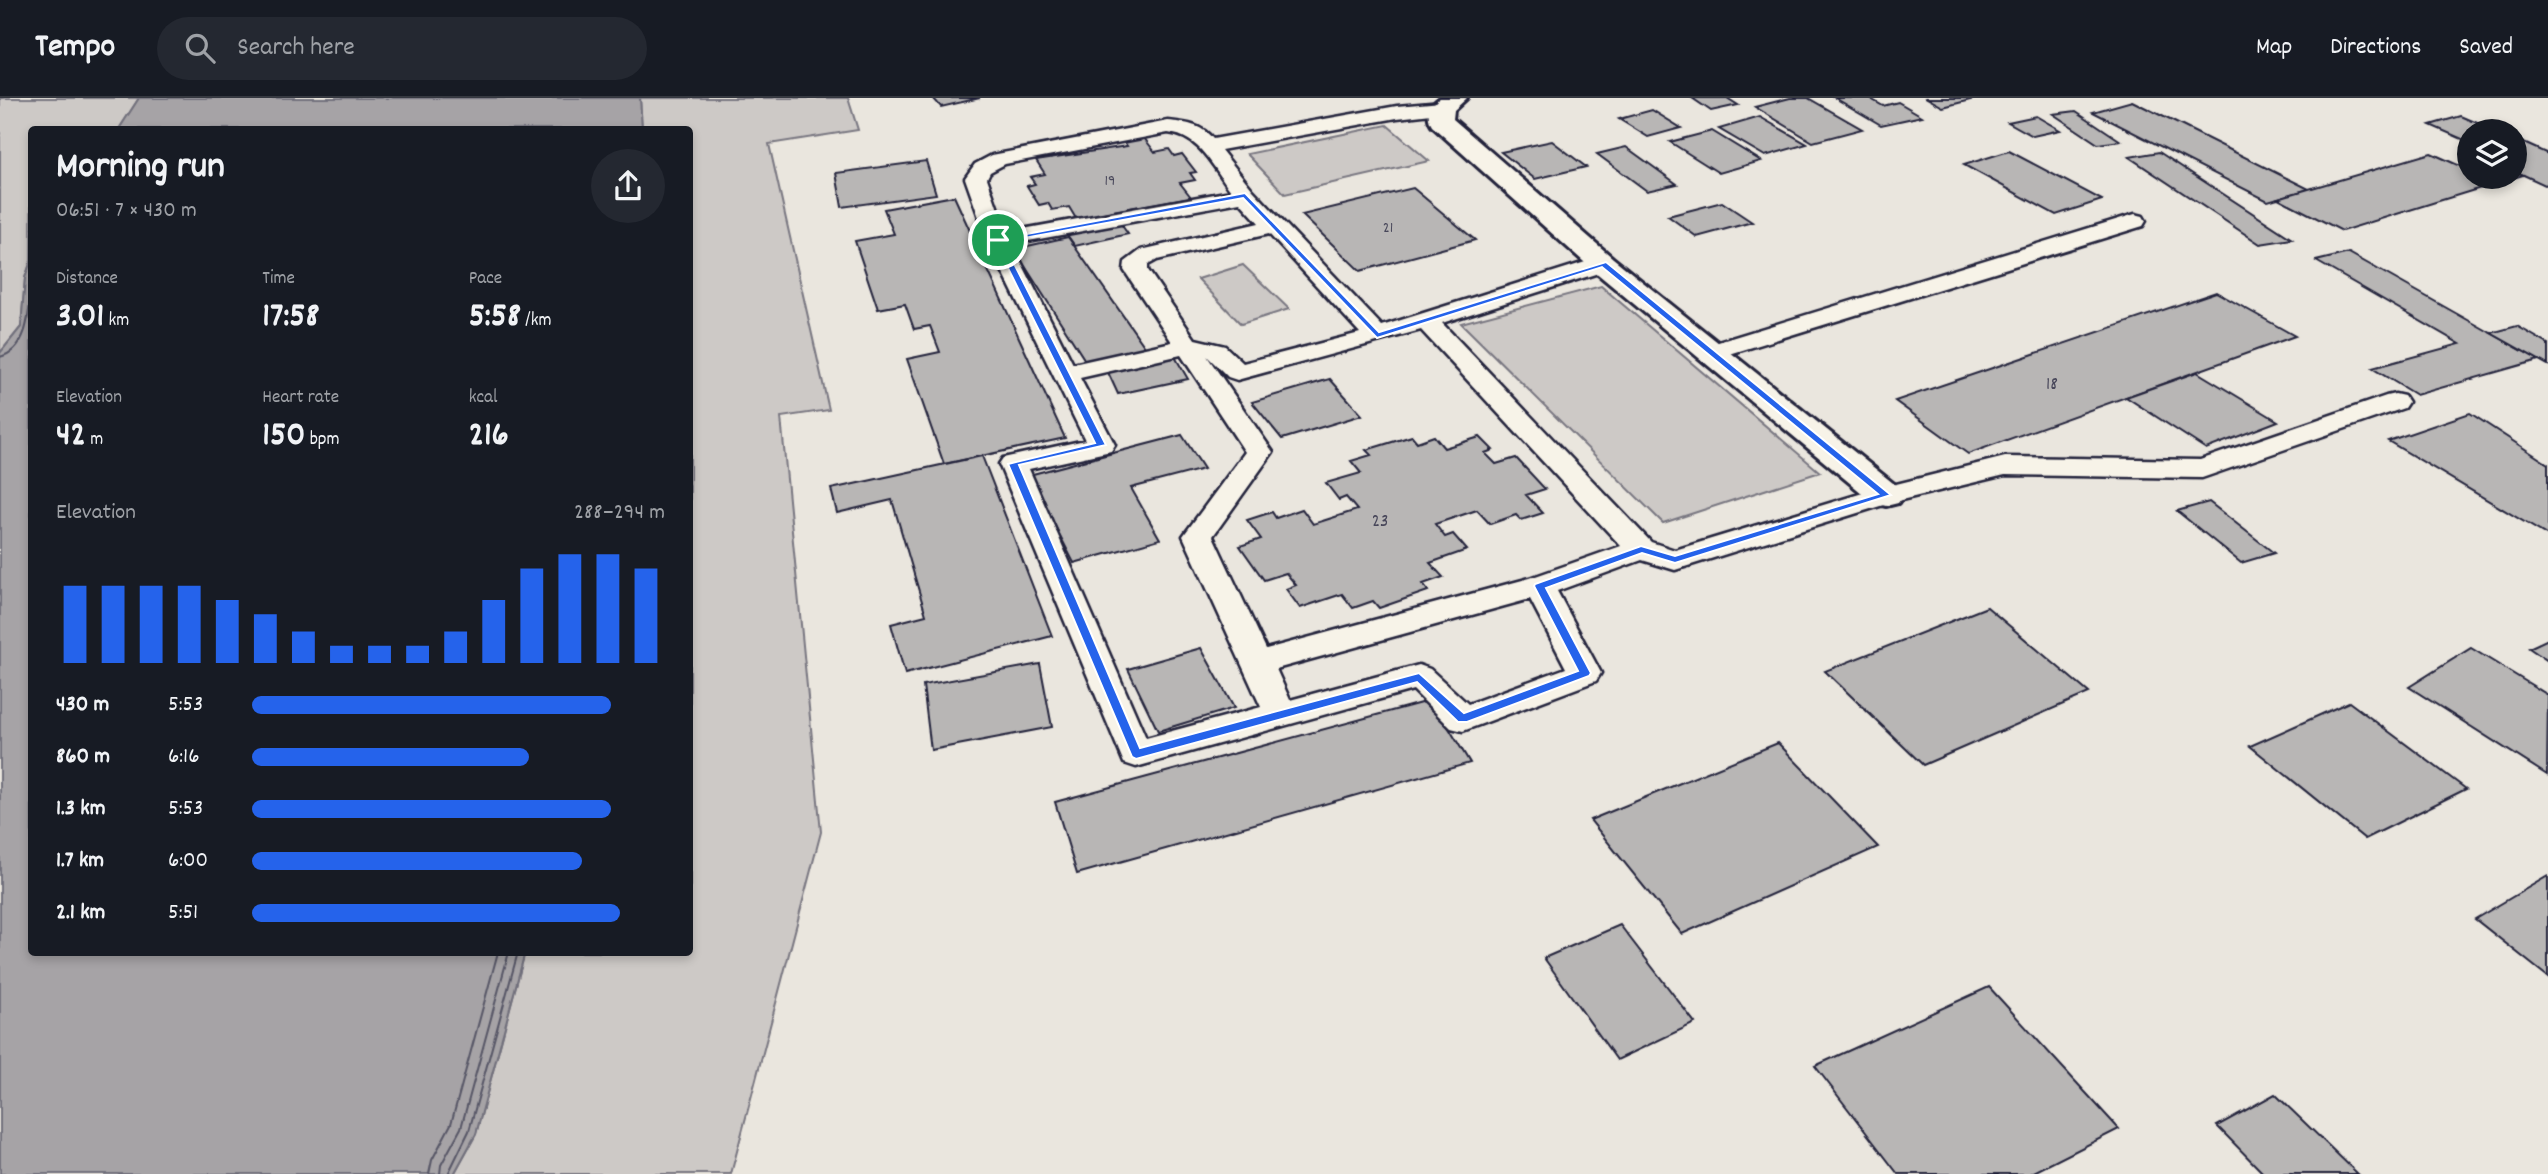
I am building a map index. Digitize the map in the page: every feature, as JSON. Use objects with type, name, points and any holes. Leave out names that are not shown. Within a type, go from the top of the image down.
[{"type":"street","points":[[1448,103],[1441,121],[1604,264],[1886,495]]},
{"type":"lane","points":[[1209,146],[1448,103]]},
{"type":"lane","points":[[1377,336],[1245,195],[1200,136],[1188,129],[1168,127],[999,159],[982,168],[976,178],[998,240],[1101,445],[1013,464],[1136,754],[1419,677],[1463,719],[1585,673],[1539,586]]},
{"type":"lane","points":[[998,240],[1245,195]]},
{"type":"lane","points":[[1711,352],[2135,221]]},
{"type":"lane","points":[[1273,226],[1149,255],[1137,262],[1136,270],[1259,452],[1199,536],[1281,715]]},
{"type":"lane","points":[[1064,374],[1187,346],[1207,346],[1221,352],[1237,372],[1377,336],[1604,264]]},
{"type":"lane","points":[[1425,320],[1641,550],[1675,560],[1886,495],[2005,466],[2202,469],[2395,402]]},
{"type":"lane","points":[[1257,663],[1539,586],[1641,550]]},
{"type":"shaded area","points":[[0,98],[139,98],[121,126],[28,126],[28,270],[21,327],[0,353]]},
{"type":"shaded area","points":[[640,98],[848,98],[858,130],[769,144],[829,410],[781,417],[821,832],[731,1174],[454,1174],[476,1134],[524,956],[693,956],[693,126],[642,126]]},
{"type":"shaded area","points":[[1387,125],[1429,161],[1285,194],[1247,154]]},
{"type":"shaded area","points":[[1243,265],[1289,309],[1241,324],[1198,279]]},
{"type":"shaded area","points":[[1601,286],[1820,472],[1663,523],[1461,323]]},
{"type":"water","points":[[139,98],[640,98],[642,126],[121,126]]},
{"type":"water","points":[[28,270],[28,956],[524,956],[476,1134],[454,1174],[0,1174],[0,353],[21,327]]},
{"type":"building","points":[[933,98],[980,98],[941,107]]},
{"type":"building","points":[[1692,98],[1727,98],[1738,105],[1711,111]]},
{"type":"building","points":[[1790,98],[1808,98],[1862,129],[1813,142],[1755,107]]},
{"type":"building","points":[[1835,98],[1869,98],[1883,106],[1898,102],[1922,116],[1881,125]]},
{"type":"building","points":[[1927,98],[1978,98],[1943,107]]},
{"type":"building","points":[[2132,101],[2309,189],[2268,201],[2093,112]]},
{"type":"building","points":[[1652,110],[1681,128],[1648,137],[1619,119]]},
{"type":"building","points":[[2076,111],[2121,141],[2098,144],[2053,114]]},
{"type":"building","points":[[2036,116],[2060,130],[2033,136],[2008,122]]},
{"type":"building","points":[[2461,116],[2468,119],[2457,119],[2457,137],[2430,125]]},
{"type":"building","points":[[1760,117],[1807,144],[1765,156],[1719,129]]},
{"type":"building","points":[[1712,131],[1761,161],[1719,173],[1670,142]]},
{"type":"building","points":[[1144,138],[1155,152],[1169,149],[1174,156],[1182,154],[1196,172],[1190,173],[1195,180],[1180,183],[1191,197],[1098,214],[1101,218],[1078,222],[1069,207],[1052,210],[1048,203],[1039,205],[1027,186],[1035,184],[1030,177],[1045,174],[1036,160],[1127,146],[1124,142]]},
{"type":"building","points":[[1552,141],[1586,167],[1535,179],[1501,152]]},
{"type":"building","points":[[2527,144],[2548,154],[2548,184],[2527,177]]},
{"type":"building","points":[[1626,147],[1677,184],[1647,191],[1597,154]]},
{"type":"building","points":[[2009,151],[2102,200],[2056,215],[1964,165]]},
{"type":"building","points":[[2159,152],[2292,239],[2260,244],[2129,157]]},
{"type":"building","points":[[2431,153],[2457,165],[2457,189],[2478,189],[2342,231],[2278,198]]},
{"type":"building","points":[[926,161],[936,194],[842,207],[836,173]]},
{"type":"building","points":[[1413,188],[1475,240],[1360,271],[1302,215]]},
{"type":"building","points":[[954,196],[1065,438],[944,464],[907,359],[940,352],[930,326],[914,329],[905,304],[878,309],[855,241],[894,234],[884,209]]},
{"type":"building","points":[[1722,202],[1752,222],[1697,237],[1668,216]]},
{"type":"building","points":[[1118,220],[1128,234],[1075,246],[1065,232]]},
{"type":"building","points":[[1068,237],[1147,350],[1088,365],[1014,249]]},
{"type":"building","points":[[2349,253],[2539,360],[2416,395],[2372,368],[2460,344],[2316,261]]},
{"type":"building","points":[[2216,292],[2295,336],[1968,454],[1895,401]]},
{"type":"building","points":[[2517,326],[2548,344],[2548,365],[2491,333]]},
{"type":"building","points":[[1174,355],[1188,379],[1118,394],[1106,368]]},
{"type":"building","points":[[2197,372],[2278,421],[2206,449],[2126,397]]},
{"type":"building","points":[[1330,379],[1362,415],[1282,439],[1252,402]]},
{"type":"building","points":[[2470,413],[2548,464],[2548,536],[2388,441]]},
{"type":"building","points":[[1182,435],[1204,469],[1131,488],[1160,539],[1074,563],[1029,475]]},
{"type":"building","points":[[1412,436],[1417,442],[1434,436],[1444,448],[1480,437],[1493,450],[1485,453],[1496,464],[1516,458],[1545,489],[1526,495],[1543,513],[1521,520],[1516,515],[1490,524],[1477,510],[1435,524],[1445,537],[1453,534],[1467,550],[1430,563],[1443,577],[1423,584],[1428,591],[1379,608],[1373,601],[1353,608],[1342,594],[1300,608],[1286,589],[1296,585],[1286,573],[1264,580],[1240,546],[1261,539],[1247,520],[1272,512],[1276,518],[1302,509],[1313,524],[1357,510],[1346,497],[1339,500],[1326,483],[1361,473],[1351,461],[1371,455],[1366,450]]},
{"type":"building","points":[[982,456],[1052,636],[905,674],[891,624],[926,615],[892,500],[837,513],[831,489]]},
{"type":"building","points":[[2209,502],[2274,553],[2241,563],[2177,511]]},
{"type":"building","points":[[1987,607],[2089,693],[1923,765],[1825,671]]},
{"type":"building","points":[[2548,639],[2548,661],[2529,648]]},
{"type":"building","points":[[1201,648],[1234,708],[1158,731],[1128,669]]},
{"type":"building","points":[[2471,648],[2548,695],[2547,775],[2409,687]]},
{"type":"building","points":[[1040,664],[1052,727],[931,750],[923,685]]},
{"type":"building","points":[[1432,700],[1470,763],[1077,874],[1055,802]]},
{"type":"building","points":[[2349,702],[2466,789],[2365,839],[2250,746]]},
{"type":"building","points":[[1778,743],[1878,847],[1682,934],[1590,820]]},
{"type":"building","points":[[2548,876],[2548,977],[2475,919]]},
{"type":"building","points":[[1620,925],[1695,1023],[1617,1060],[1544,958]]},
{"type":"building","points":[[1989,987],[2119,1129],[2030,1174],[1898,1174],[1815,1066]]},
{"type":"building","points":[[2275,1094],[2358,1174],[2264,1174],[2217,1126]]},
{"type":"route","points":[[1245,195],[1377,336],[1604,264],[1886,495],[1675,560],[1641,550],[1539,586],[1585,673],[1463,719],[1419,677],[1136,754],[1013,464],[1101,445],[998,240],[1245,195]]}]
